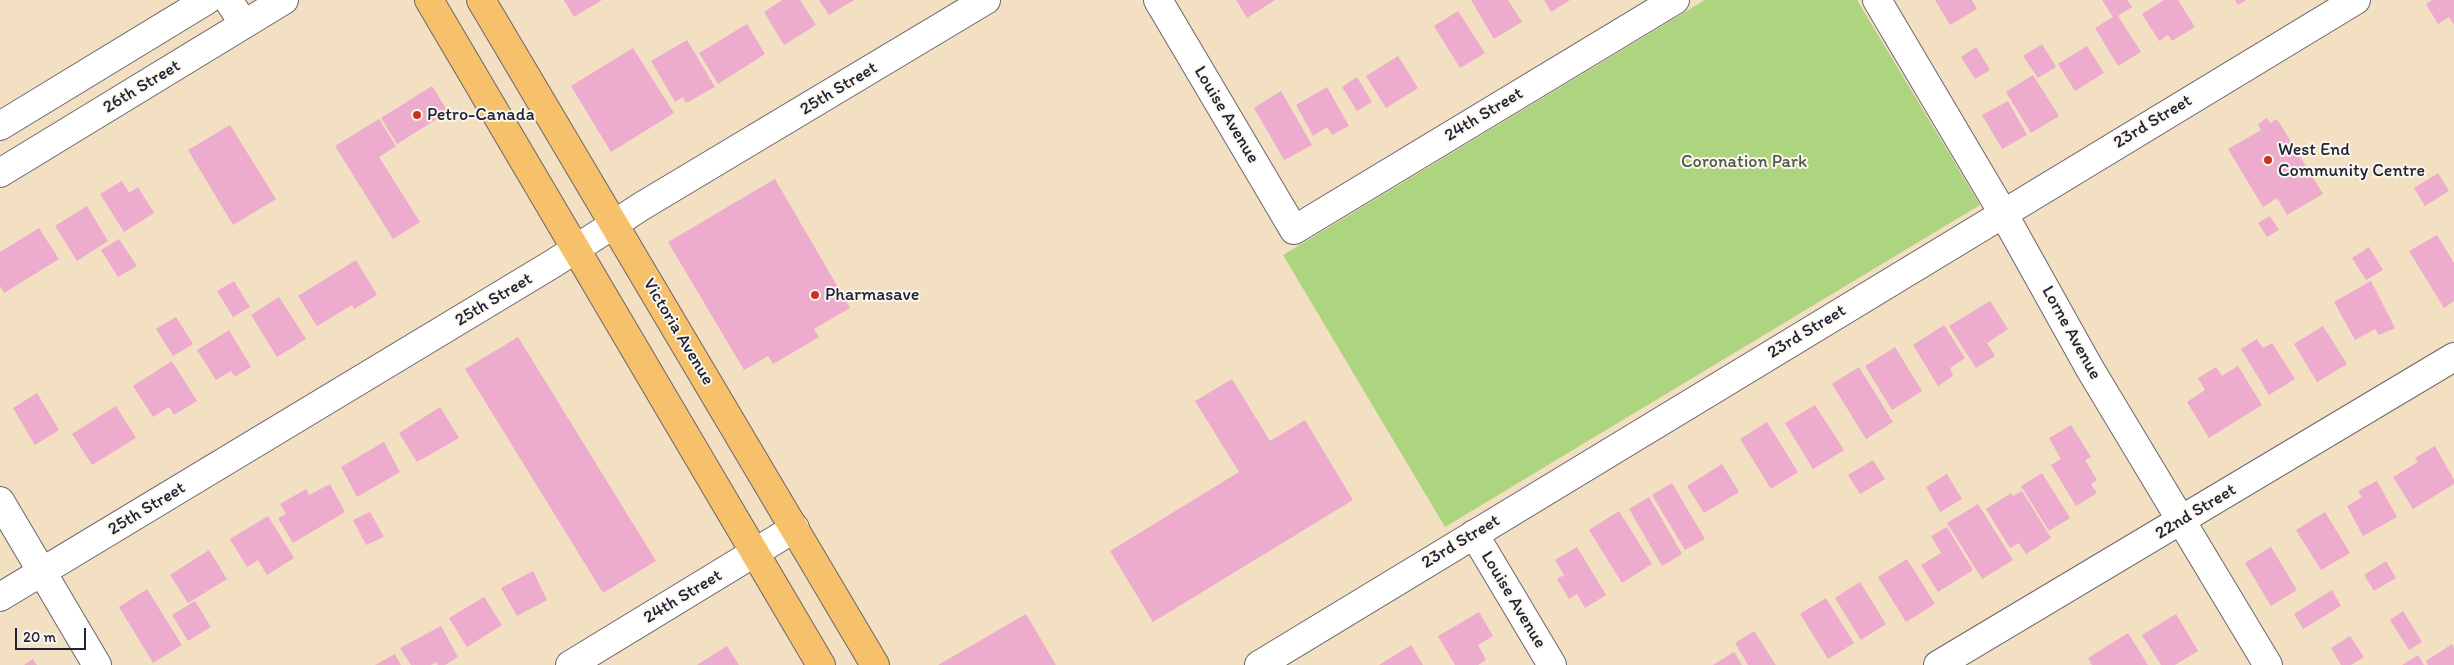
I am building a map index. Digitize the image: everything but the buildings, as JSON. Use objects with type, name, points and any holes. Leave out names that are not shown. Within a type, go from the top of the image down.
[{"type":"main road","points":[[429,0],[574,250],[821,665]]},
{"type":"main road","name":"Victoria Avenue","points":[[481,0],[795,528],[874,665]]},
{"type":"street","points":[[0,126],[207,0]]},
{"type":"street","points":[[228,0],[244,24]]},
{"type":"street","name":"26th Street","points":[[0,173],[284,0]]},
{"type":"street","name":"25th Street","points":[[0,597],[574,250],[613,224],[986,0]]},
{"type":"street","name":"Louise Avenue","points":[[1158,0],[1294,230]]},
{"type":"street","name":"24th Street","points":[[1294,230],[1675,0]]},
{"type":"street","name":"Lorne Avenue","points":[[1877,0],[2003,213],[2090,369],[2268,665]]},
{"type":"street","name":"23rd Street","points":[[1259,665],[2356,0]]},
{"type":"street","name":"22nd Street","points":[[1938,665],[2454,357]]},
{"type":"street","points":[[0,501],[97,665]]},
{"type":"street","name":"24th Street","points":[[570,665],[795,528]]},
{"type":"street","name":"Louise Avenue","points":[[1474,534],[1552,665]]},
{"type":"green space","name":"Coronation Park","points":[[1705,0],[1857,0],[1980,205],[1445,527],[1283,255]]},
{"type":"place","name":"Petro-Canada","points":[[417,115]]},
{"type":"place","name":"West End Community Centre","points":[[2268,160]]},
{"type":"place","name":"Pharmasave","points":[[815,295]]}]
